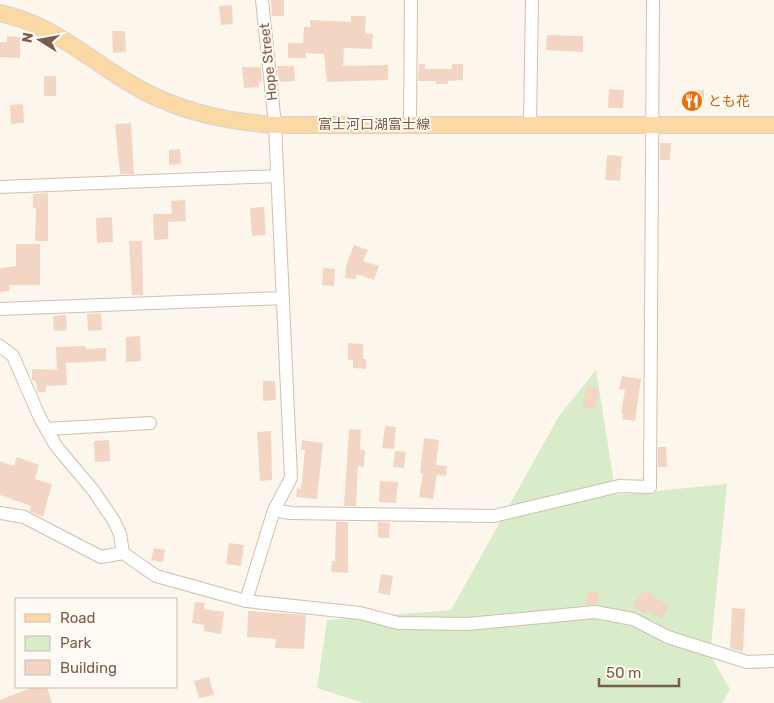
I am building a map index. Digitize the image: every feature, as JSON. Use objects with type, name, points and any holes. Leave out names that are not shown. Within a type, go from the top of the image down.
[{"type":"main road","name":"富士河口湖富士線","points":[[0,13],[33,24],[72,43],[126,81],[180,108],[225,120],[274,125],[530,123],[774,125]]},
{"type":"street","name":"Hope Street","points":[[246,601],[274,510],[291,478],[274,125],[262,0]]},
{"type":"street","points":[[410,124],[411,0]]},
{"type":"street","points":[[530,123],[532,0]]},
{"type":"street","points":[[274,510],[290,513],[494,516],[619,486],[650,487],[653,0]]},
{"type":"street","points":[[0,187],[277,176]]},
{"type":"street","points":[[0,309],[282,298]]},
{"type":"street","points":[[0,346],[13,356],[56,446],[93,490],[114,521],[120,534],[123,553]]},
{"type":"street","points":[[47,430],[150,423]]},
{"type":"street","points":[[0,514],[24,517],[101,557],[123,553],[156,576],[246,601],[360,613],[398,623],[467,624],[595,612],[633,620],[668,637],[746,662],[774,661]]},
{"type":"green space","points":[[596,370],[616,495],[727,484],[710,655],[730,689],[722,703],[363,703],[317,688],[327,620],[451,610],[559,416]]},
{"type":"building","points":[[271,0],[284,0],[284,16],[272,16]]},
{"type":"building","points":[[232,5],[233,24],[221,25],[219,6]]},
{"type":"building","points":[[351,16],[366,16],[365,34],[373,34],[372,49],[344,48],[343,66],[388,65],[388,80],[327,82],[324,54],[306,53],[306,58],[288,58],[288,43],[303,43],[304,27],[310,27],[310,20],[351,22]]},
{"type":"building","points":[[112,31],[125,31],[126,52],[113,53]]},
{"type":"building","points":[[547,35],[583,36],[583,52],[546,50]]},
{"type":"building","points":[[7,36],[20,37],[20,58],[0,57],[0,42],[7,42]]},
{"type":"building","points":[[419,64],[425,64],[425,69],[452,69],[452,64],[463,64],[463,80],[448,81],[448,84],[436,84],[436,81],[418,81]]},
{"type":"building","points":[[277,66],[294,66],[295,81],[279,82]]},
{"type":"building","points":[[242,67],[261,67],[262,82],[259,82],[259,87],[244,88]]},
{"type":"building","points":[[44,76],[56,76],[56,96],[44,96]]},
{"type":"building","points":[[609,89],[624,90],[623,108],[608,108]]},
{"type":"building","points":[[704,90],[704,100],[698,101],[698,108],[685,108],[685,91]]},
{"type":"building","points":[[23,104],[24,123],[11,124],[10,105]]},
{"type":"building","points":[[131,123],[134,174],[120,174],[115,124]]},
{"type":"building","points":[[660,143],[671,143],[670,160],[660,160]]},
{"type":"building","points":[[180,149],[181,164],[169,165],[169,150]]},
{"type":"building","points":[[607,155],[622,156],[620,181],[605,180]]},
{"type":"building","points":[[48,193],[48,241],[35,241],[36,208],[33,208],[33,194]]},
{"type":"building","points":[[185,200],[186,221],[168,222],[168,239],[154,240],[153,214],[172,214],[171,201]]},
{"type":"building","points":[[264,207],[266,235],[252,236],[250,208]]},
{"type":"building","points":[[112,217],[113,242],[97,243],[96,218]]},
{"type":"building","points":[[129,241],[142,241],[143,295],[132,295]]},
{"type":"building","points":[[16,244],[40,244],[40,285],[9,285],[10,291],[0,292],[0,268],[16,266]]},
{"type":"building","points":[[354,245],[368,250],[363,261],[379,266],[374,280],[356,274],[356,279],[345,278],[346,266]]},
{"type":"building","points":[[323,268],[335,269],[334,286],[322,285]]},
{"type":"building","points":[[101,313],[102,330],[88,331],[87,314]]},
{"type":"building","points":[[66,315],[67,330],[54,331],[53,316]]},
{"type":"building","points":[[140,336],[141,361],[126,362],[126,337]]},
{"type":"building","points":[[348,343],[363,344],[363,359],[366,359],[366,369],[353,368],[353,360],[348,360]]},
{"type":"building","points":[[85,346],[86,349],[106,348],[106,361],[66,363],[67,385],[46,386],[46,392],[38,392],[36,382],[32,380],[32,369],[57,370],[56,347]]},
{"type":"building","points":[[622,376],[641,379],[635,421],[622,419],[623,414],[621,413],[625,390],[619,389]]},
{"type":"building","points":[[263,381],[275,381],[276,400],[263,401]]},
{"type":"building","points":[[587,386],[599,389],[594,410],[582,407]]},
{"type":"building","points":[[385,426],[396,427],[394,449],[382,448]]},
{"type":"building","points":[[349,429],[361,430],[360,450],[365,450],[364,467],[358,466],[356,506],[344,506]]},
{"type":"building","points":[[271,431],[272,480],[260,481],[257,432]]},
{"type":"building","points":[[424,438],[439,440],[436,465],[447,466],[446,476],[437,475],[433,499],[419,497],[423,474],[420,473]]},
{"type":"building","points":[[109,440],[110,461],[95,462],[94,441]]},
{"type":"building","points":[[302,440],[323,443],[317,499],[296,497],[297,488],[301,489],[305,450],[301,450]]},
{"type":"building","points":[[658,447],[666,447],[667,467],[658,467]]},
{"type":"building","points":[[395,451],[406,452],[404,468],[393,467]]},
{"type":"building","points":[[17,457],[39,465],[35,479],[52,484],[43,517],[29,511],[31,506],[0,495],[0,461],[14,466]]},
{"type":"building","points":[[380,481],[398,482],[396,503],[379,502]]},
{"type":"building","points":[[336,522],[348,522],[348,573],[331,572],[332,561],[335,561]]},
{"type":"building","points":[[378,522],[390,523],[389,538],[378,538]]},
{"type":"building","points":[[229,543],[244,545],[241,566],[226,564]]},
{"type":"building","points":[[154,548],[165,550],[163,562],[151,560]]},
{"type":"building","points":[[381,574],[393,576],[390,595],[378,593]]},
{"type":"building","points":[[589,590],[600,593],[597,604],[585,605]]},
{"type":"building","points":[[644,590],[669,606],[662,619],[647,611],[644,614],[633,606]]},
{"type":"building","points":[[195,602],[205,603],[204,609],[224,612],[221,634],[204,631],[204,625],[192,623]]},
{"type":"building","points":[[732,608],[745,609],[743,652],[730,648]]},
{"type":"building","points":[[248,611],[306,615],[304,649],[275,648],[276,639],[247,637]]},
{"type":"building","points":[[209,677],[214,695],[199,698],[194,681]]},
{"type":"building","points":[[30,688],[47,688],[52,703],[0,703],[0,700]]},
{"type":"place","name":"とも花","points":[[692,101]]}]
